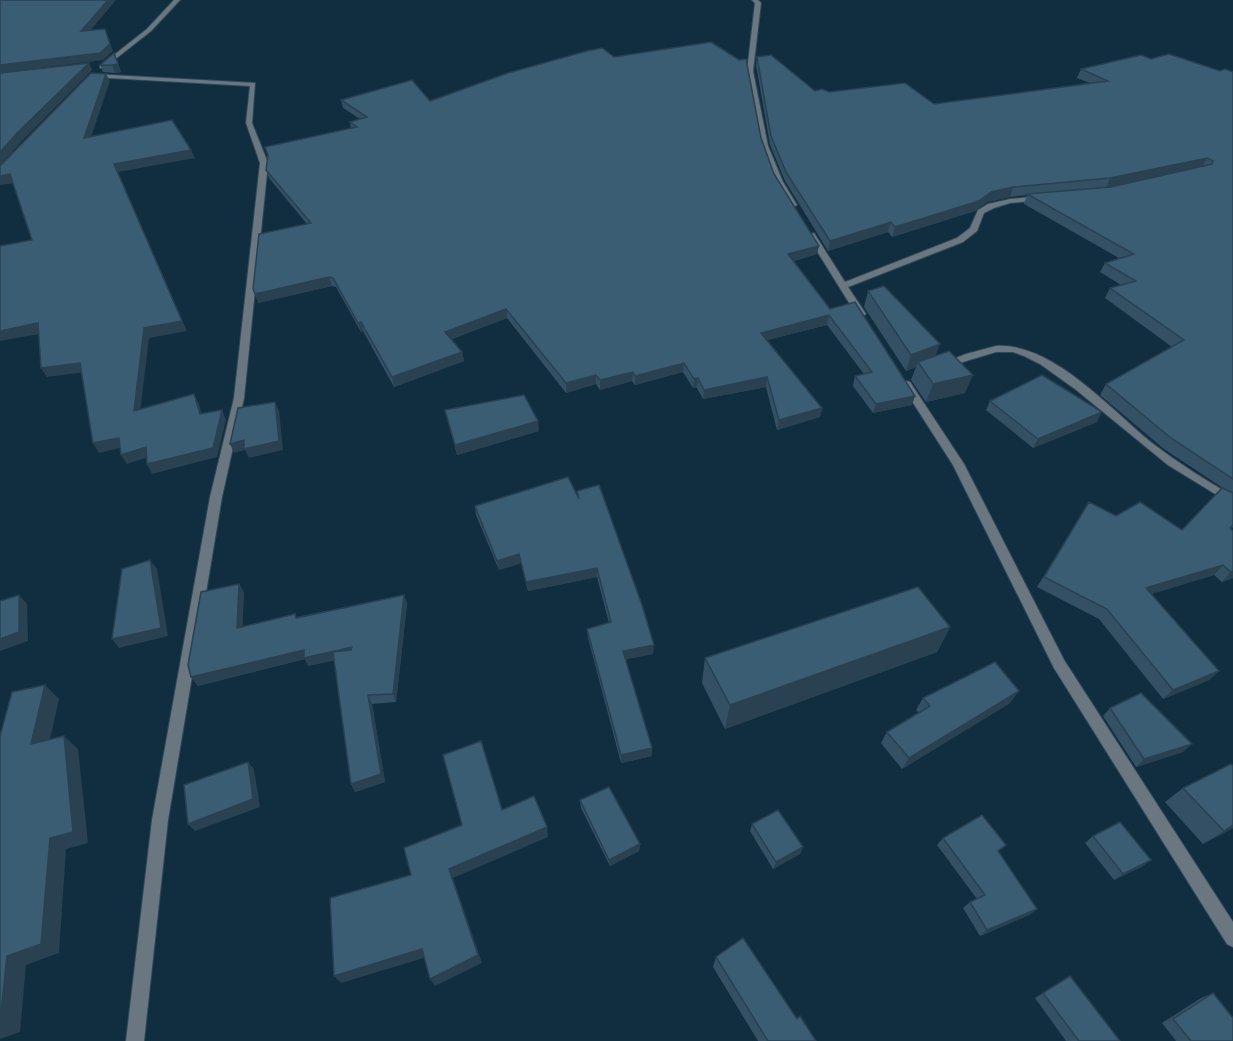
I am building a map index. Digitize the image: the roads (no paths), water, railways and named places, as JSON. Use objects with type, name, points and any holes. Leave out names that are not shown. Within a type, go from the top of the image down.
[{"type":"street","points":[[84,83],[149,30],[177,0]]},
{"type":"street","points":[[755,0],[758,3],[750,70],[765,146],[780,182],[800,218],[867,323]]},
{"type":"street","points":[[94,65],[106,64]]},
{"type":"street","points":[[92,76],[253,84],[249,123],[264,163],[259,231],[239,398],[216,497],[160,820],[135,1041]]},
{"type":"street","points":[[843,286],[960,240],[974,229],[981,213],[991,206],[1010,201],[1053,197]]},
{"type":"street","points":[[936,367],[992,349],[1015,349],[1040,360],[1094,399],[1140,439],[1233,501]]},
{"type":"street","points":[[913,375],[902,378],[958,464],[1059,664],[1233,938]]}]
